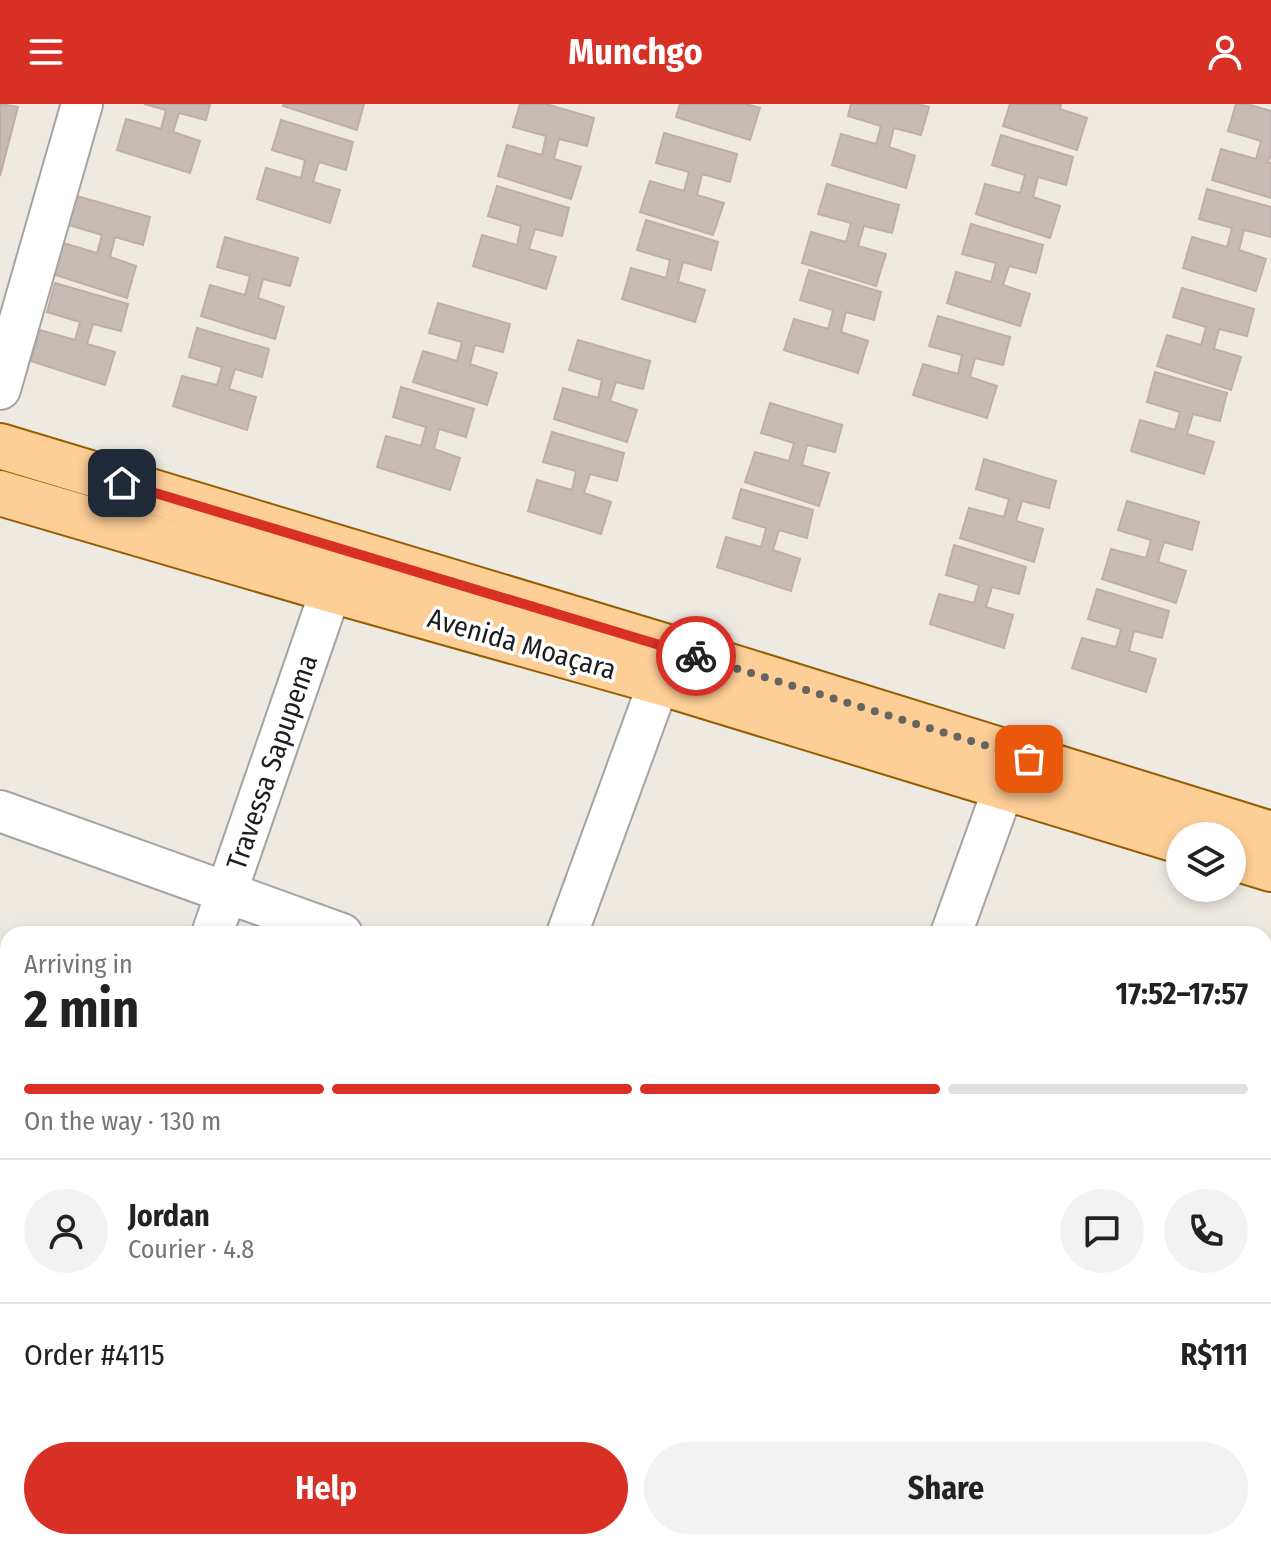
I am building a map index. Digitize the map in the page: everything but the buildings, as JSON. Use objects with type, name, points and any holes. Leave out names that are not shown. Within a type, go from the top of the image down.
[{"type":"main road","name":"Avenida Moaçara","points":[[0,446],[665,665],[1004,787],[1166,837]]},
{"type":"main road","name":"Avenida Moaçara","points":[[0,493],[331,590],[665,665],[1270,840]]},
{"type":"main road","name":"Avenida Moaçara","points":[[1246,851],[1270,840]]},
{"type":"street","points":[[0,389],[82,104]]},
{"type":"street","name":"Travessa Sapupema","points":[[215,926],[331,590]]},
{"type":"street","points":[[570,926],[665,665]]},
{"type":"street","points":[[954,926],[1004,787]]},
{"type":"street","points":[[0,811],[321,926]]},
{"type":"way so far","points":[[696,656],[1029,759]]},
{"type":"route","points":[[122,483],[696,656]]}]
